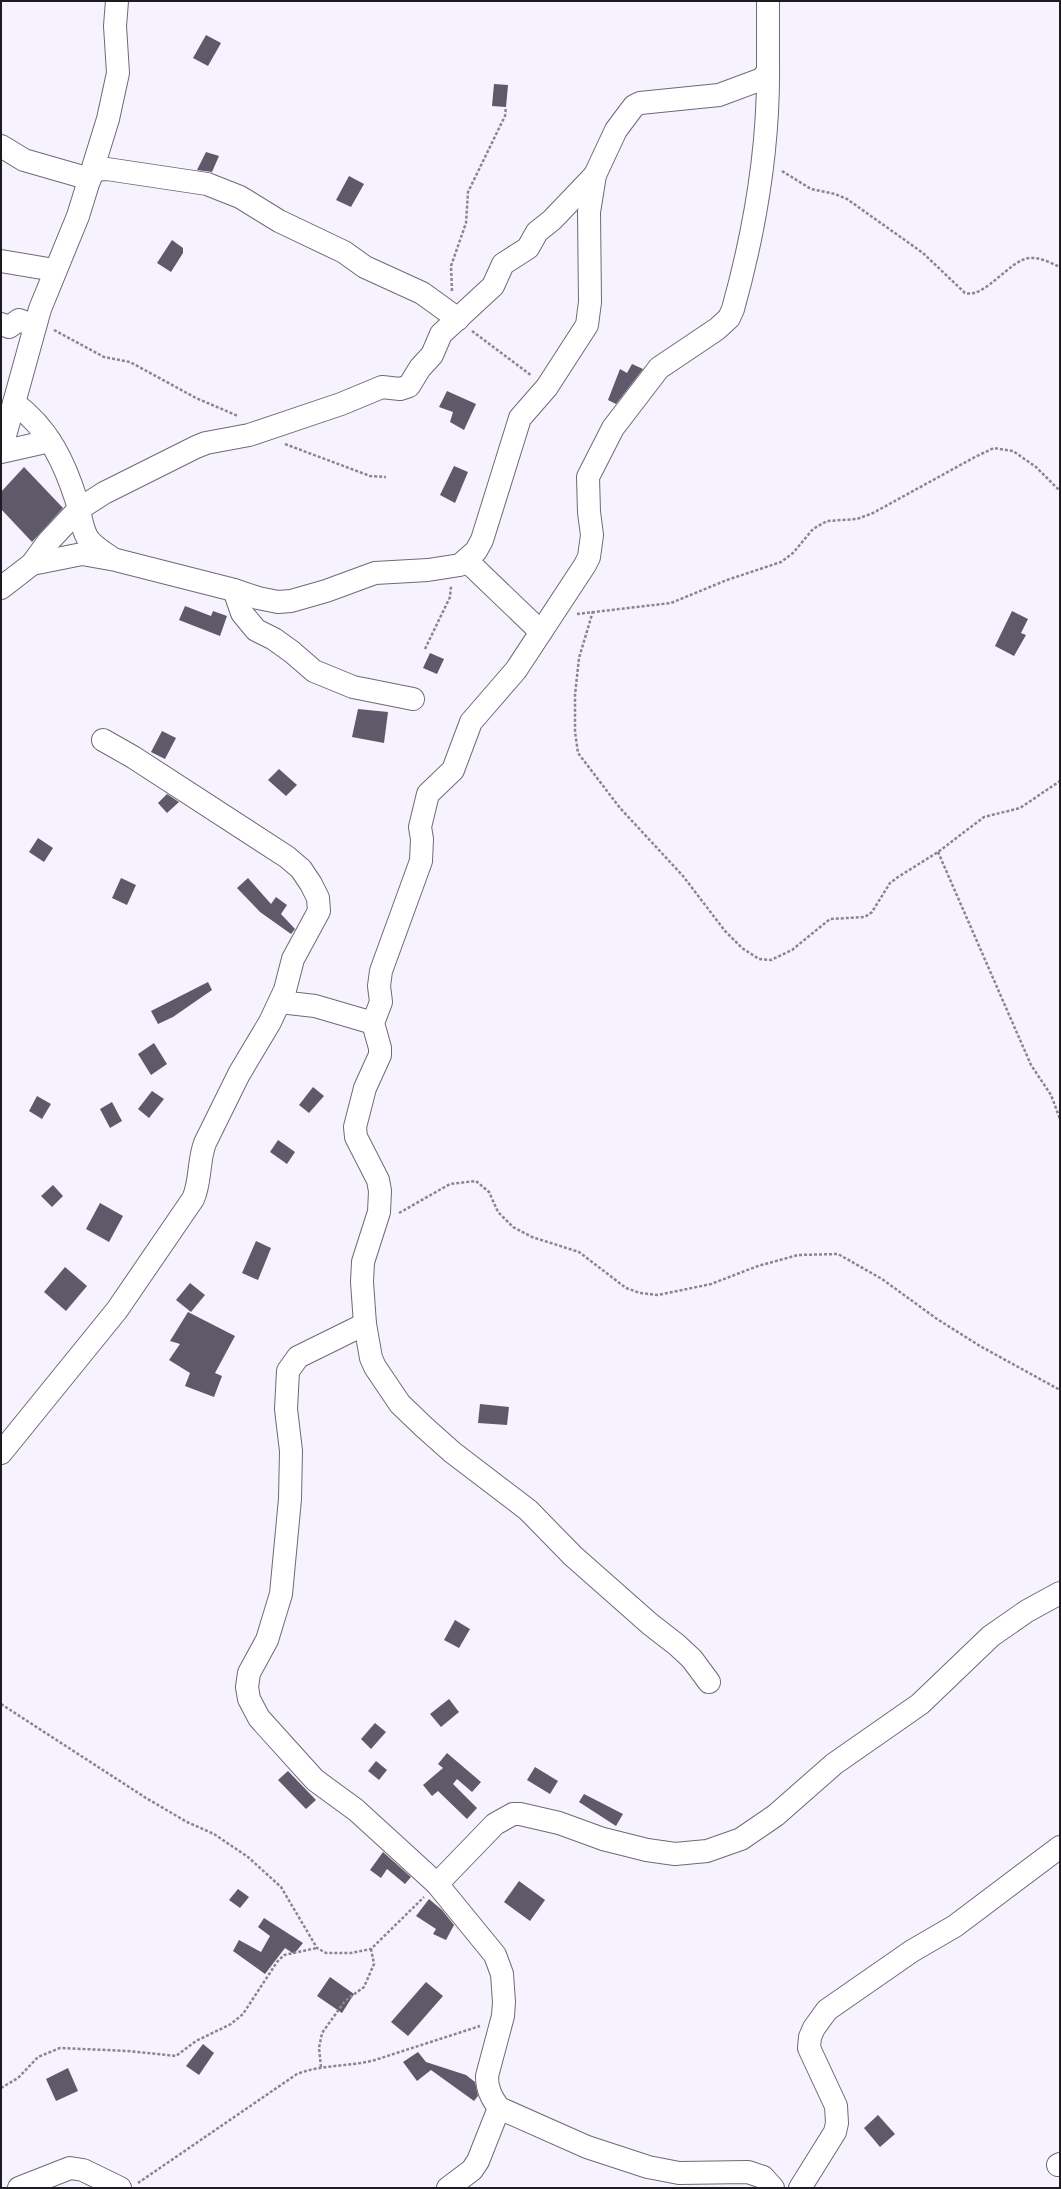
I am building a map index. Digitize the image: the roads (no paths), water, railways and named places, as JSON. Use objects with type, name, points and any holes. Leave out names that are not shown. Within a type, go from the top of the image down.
[{"type":"street","points":[[50,441],[1,451],[35,326],[54,270],[78,216],[108,120],[118,73],[115,26],[117,1]]},
{"type":"street","points":[[710,1682],[692,1659],[572,1556],[528,1510],[452,1452],[400,1404],[375,1367],[371,1358],[365,1324],[362,1282],[364,1262],[379,1212],[378,1180],[356,1137],[355,1127],[365,1088],[380,1055],[380,1048],[373,1022],[381,1002],[379,986],[381,971],[421,861],[422,853],[420,828],[428,794],[453,770],[471,722],[516,670],[589,557],[592,535],[589,512],[588,477],[613,428],[660,368],[717,329],[731,314],[742,278],[753,225],[764,158],[767,127],[768,66],[766,3]]},
{"type":"street","points":[[32,564],[82,554],[116,560],[278,602],[291,601],[326,591],[374,573],[458,564],[479,547],[482,540],[520,418],[547,387],[584,331],[590,314],[589,212],[595,175],[616,130],[636,104],[719,95],[762,79],[766,75],[768,66]]},
{"type":"street","points":[[1,146],[11,154],[24,160],[91,174],[107,169],[206,184],[240,197],[279,221],[344,252],[365,267],[422,292],[458,319]]},
{"type":"street","points":[[1,588],[32,564],[48,542],[79,509],[104,493],[196,447],[206,443],[263,431],[341,404],[382,387],[405,388],[428,360],[441,334],[495,284],[503,264],[528,248],[537,232],[552,220],[595,175]]},
{"type":"street","points":[[1,261],[54,270]]},
{"type":"street","points":[[1,324],[9,327],[19,320],[35,326]]},
{"type":"street","points":[[14,404],[38,423],[60,456],[79,509],[80,522],[88,539],[116,560]]},
{"type":"street","points":[[458,564],[545,626]]},
{"type":"street","points":[[234,590],[242,613],[256,630],[292,652],[314,671],[353,687],[413,699]]},
{"type":"street","points":[[1,1453],[116,1310],[193,1199],[205,1143],[239,1074],[286,990],[293,959],[319,911],[318,898],[301,869],[271,844],[218,813],[133,756],[103,740]]},
{"type":"street","points":[[280,1002],[315,1006],[373,1022]]},
{"type":"street","points":[[365,1324],[298,1357],[288,1370],[286,1409],[291,1451],[290,1499],[281,1594],[267,1640],[249,1673],[247,1687],[249,1699],[259,1718],[315,1780],[356,1810],[437,1884],[495,1955],[502,1974],[503,2016],[487,2076],[490,2096],[499,2108],[588,2147],[648,2167],[679,2173],[748,2172],[763,2177],[773,2188]]},
{"type":"street","points":[[437,1884],[495,1824],[513,1814],[520,1814],[559,1823],[603,1839],[675,1854],[707,1851],[742,1839],[776,1816],[834,1764],[920,1704],[991,1636],[1060,1593]]},
{"type":"street","points":[[800,2188],[835,2132],[837,2123],[836,2106],[830,2090],[809,2048],[810,2037],[818,2022],[827,2010],[912,1951],[955,1926],[1060,1847]]},
{"type":"street","points":[[448,2188],[472,2170],[478,2161],[499,2108]]},
{"type":"street","points":[[19,2188],[70,2168],[83,2170],[128,2186]]}]
